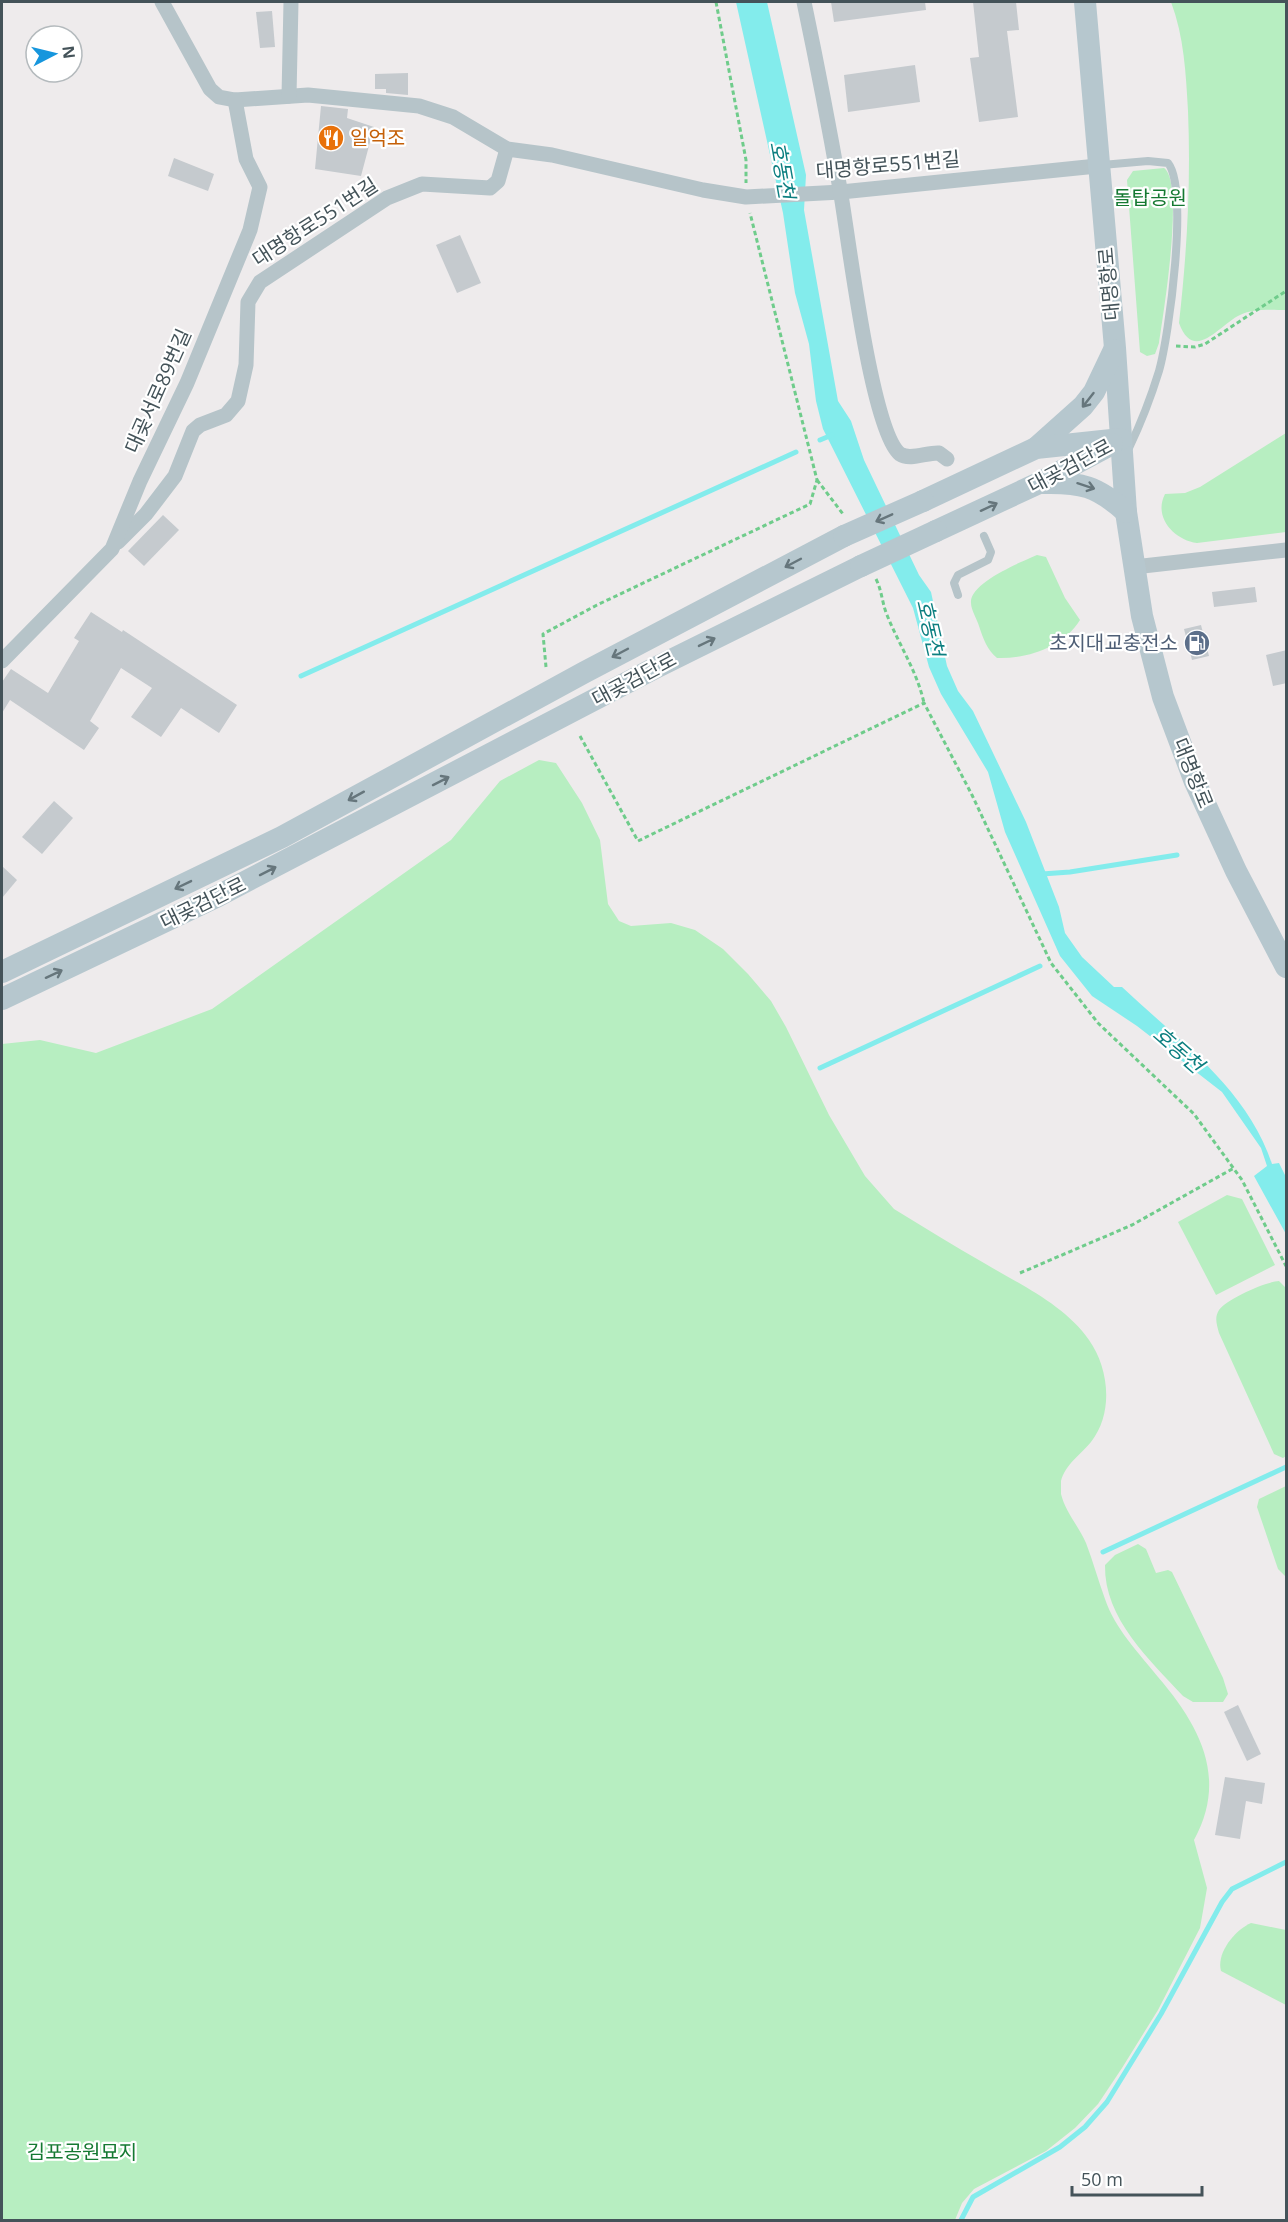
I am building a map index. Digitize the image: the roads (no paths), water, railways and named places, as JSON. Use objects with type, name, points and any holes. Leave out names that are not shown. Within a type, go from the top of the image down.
[{"type":"main road","name":"대명항로","points":[[1085,2],[1097,166],[1115,348],[1126,512],[1142,616],[1163,698],[1191,771],[1236,871],[1287,967]]},
{"type":"main road","points":[[1036,448],[1083,406],[1094,392],[1115,348]]},
{"type":"main road","name":"대곶검단로","points":[[2,972],[282,837],[845,527],[923,501],[1036,448],[1122,449]]},
{"type":"main road","name":"대곶검단로","points":[[2,999],[218,896],[655,668],[867,569],[936,531],[1039,483],[1122,449]]},
{"type":"main road","points":[[1039,483],[1073,482],[1092,488],[1107,496],[1126,512]]},
{"type":"street","points":[[162,2],[210,89],[219,97],[235,100]]},
{"type":"street","points":[[289,96],[291,2]]},
{"type":"street","points":[[804,2],[863,334],[880,409],[892,443],[900,454],[912,457],[929,452],[939,453],[947,459]]},
{"type":"street","name":"대명항로551번길","points":[[235,100],[320,96],[419,106],[453,117],[507,149],[552,155],[703,190],[752,196],[837,192],[1097,166]]},
{"type":"street","name":"대곶서로89번길","points":[[2,661],[112,549],[140,481],[187,383],[250,230],[260,187],[246,159],[235,100]]},
{"type":"street","name":"대명항로551번길","points":[[112,549],[146,514],[176,476],[193,431],[200,425],[226,415],[238,401],[246,365],[248,302],[260,282],[387,198],[422,184],[490,188],[498,181],[507,149]]},
{"type":"street","points":[[1134,567],[1287,550]]},
{"type":"lane","points":[[1097,166],[1160,161],[1168,163],[1173,169],[1176,233],[1165,345],[1146,409],[1122,449]]},
{"type":"lane","points":[[958,595],[954,584],[958,575],[988,560],[991,552],[984,536]]},
{"type":"water","name":"호동천","points":[[736,2],[767,2],[806,175],[804,210],[838,401],[851,421],[864,460],[919,575],[931,592],[947,666],[958,691],[973,711],[1026,822],[1059,907],[1065,933],[1082,957],[1114,987],[1122,987],[1209,1067],[1246,1112],[1261,1137],[1272,1164],[1279,1163],[1286,1177],[1286,1234],[1254,1176],[1267,1166],[1261,1148],[1222,1092],[1137,1026],[1092,996],[1060,956],[1005,832],[988,772],[941,694],[929,667],[913,608],[823,429],[816,401],[809,344],[795,293],[783,213]]},
{"type":"waterway","points":[[820,440],[832,435]]},
{"type":"waterway","points":[[301,676],[796,452]]},
{"type":"waterway","points":[[1042,874],[1070,872],[1177,855]]},
{"type":"waterway","points":[[820,1068],[1040,966]]},
{"type":"waterway","points":[[1103,1552],[1286,1467]]},
{"type":"waterway","points":[[961,2220],[973,2197],[1060,2147],[1085,2127],[1107,2102],[1161,2014],[1222,1902],[1232,1889],[1286,1862]]},
{"type":"place","name":"일억조","points":[[331,138]]},
{"type":"place","name":"초지대교충전소","points":[[1197,643]]},
{"type":"park label","name":"돌탑공원","points":[[1150,198]]},
{"type":"park label","name":"김포공원묘지","points":[[82,2152]]}]
